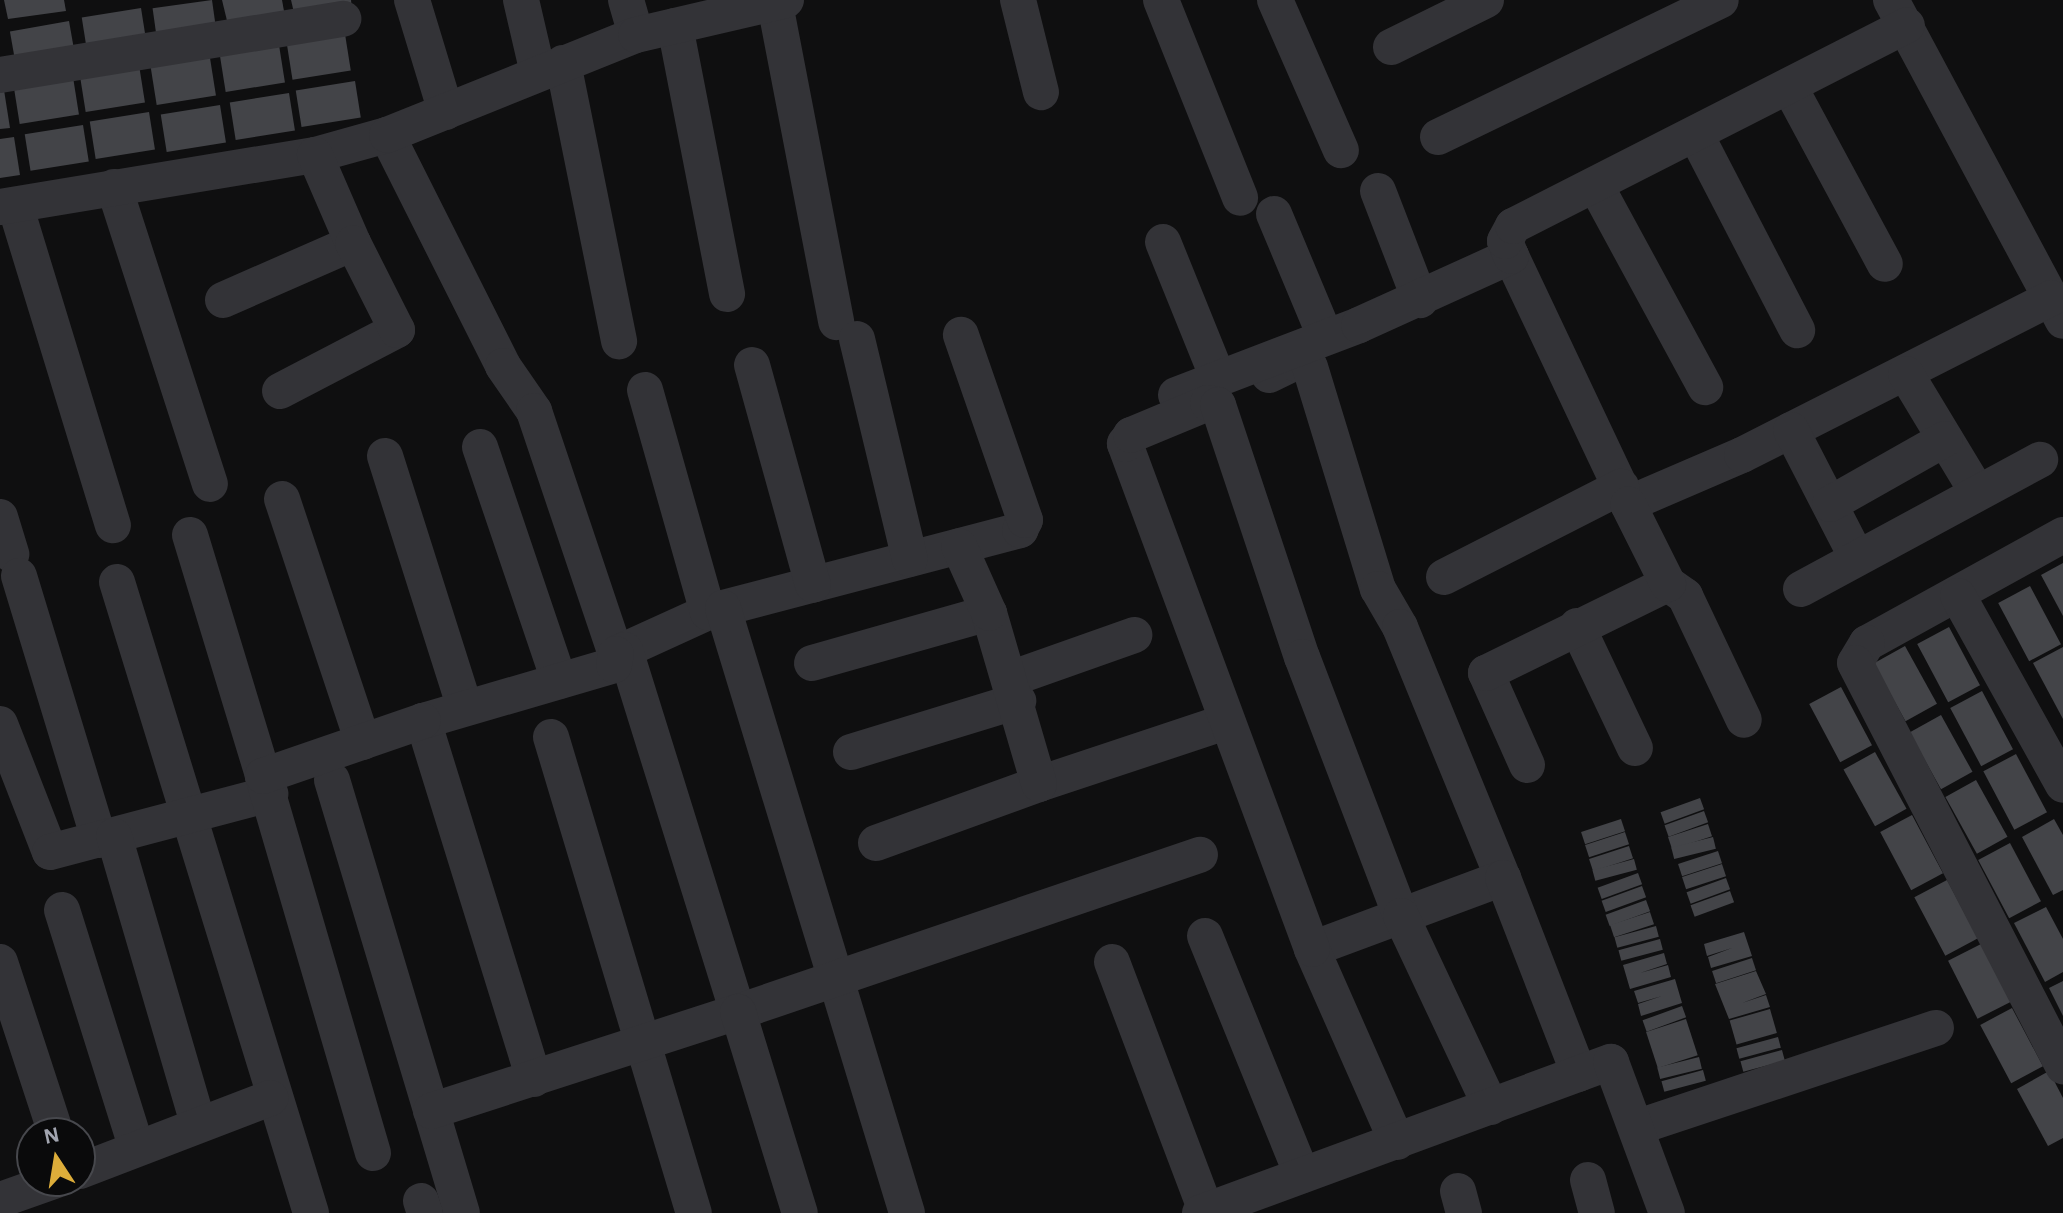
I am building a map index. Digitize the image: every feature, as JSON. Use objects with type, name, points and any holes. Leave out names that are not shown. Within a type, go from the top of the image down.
[{"type":"street","points":[[412,0],[446,112]]},
{"type":"street","points":[[521,0],[551,68],[619,341]]},
{"type":"street","points":[[626,0],[636,35]]},
{"type":"street","points":[[1018,0],[1041,92]]},
{"type":"street","points":[[1161,0],[1240,198]]},
{"type":"street","points":[[1275,0],[1341,150]]},
{"type":"street","points":[[1391,47],[1486,0]]},
{"type":"street","points":[[1438,137],[1721,0]]},
{"type":"street","points":[[113,525],[7,206],[315,155],[387,135],[636,35],[675,26],[725,7],[780,2],[846,330],[910,559]]},
{"type":"street","points":[[1444,577],[1625,496],[1791,430],[1906,374],[2057,309],[1899,13],[1789,86],[1513,226],[1505,241],[1625,496],[1668,584],[1685,596],[1744,720]]},
{"type":"street","points":[[0,75],[343,19]]},
{"type":"street","points":[[675,26],[727,294]]},
{"type":"street","points":[[1789,86],[1885,264]]},
{"type":"street","points":[[387,135],[503,366],[534,411],[620,652],[800,1213]]},
{"type":"street","points":[[1696,135],[1797,330]]},
{"type":"street","points":[[280,391],[397,330],[353,243],[315,155]]},
{"type":"street","points":[[1596,186],[1705,387]]},
{"type":"street","points":[[114,187],[210,484]]},
{"type":"street","points":[[1378,191],[1420,300]]},
{"type":"street","points":[[1274,214],[1325,336]]},
{"type":"street","points":[[1163,242],[1401,916],[1491,1107]]},
{"type":"street","points":[[223,300],[353,243]]},
{"type":"street","points":[[1397,1142],[1312,949],[1225,722],[1125,444],[1131,435],[1325,336],[1420,300],[1511,256]]},
{"type":"street","points":[[0,724],[50,852],[189,816],[363,742],[465,708],[614,665],[620,652],[716,610],[1020,530],[1025,520],[961,335]]},
{"type":"street","points":[[1138,410],[1216,390],[1294,363],[1310,367],[1378,589],[1400,627],[1579,1074]]},
{"type":"street","points":[[752,365],[813,585]]},
{"type":"street","points":[[1906,374],[1976,490]]},
{"type":"street","points":[[645,390],[840,981],[907,1213]]},
{"type":"street","points":[[1791,430],[1856,556]]},
{"type":"street","points":[[1830,504],[1945,439]]},
{"type":"street","points":[[480,447],[559,681]]},
{"type":"street","points":[[385,456],[465,708]]},
{"type":"street","points":[[1801,589],[1976,490],[2040,460]]},
{"type":"street","points":[[282,499],[363,742]]},
{"type":"street","points":[[0,517],[198,1123]]},
{"type":"street","points":[[190,535],[267,785],[373,1153]]},
{"type":"street","points":[[2063,535],[1958,596],[1867,643],[1855,663],[1858,678],[2063,1066]]},
{"type":"street","points":[[959,546],[989,613],[1039,784]]},
{"type":"street","points":[[117,582],[189,816],[270,1098],[311,1213]]},
{"type":"street","points":[[1527,765],[1486,673],[1668,584]]},
{"type":"street","points":[[1958,596],[2063,785]]},
{"type":"street","points":[[812,663],[989,613]]},
{"type":"street","points":[[1577,626],[1635,748]]},
{"type":"street","points":[[851,752],[1014,690],[1134,635]]},
{"type":"street","points":[[423,721],[534,1079]]},
{"type":"street","points":[[876,843],[1225,722]]},
{"type":"street","points":[[551,737],[640,1044],[694,1213]]},
{"type":"street","points":[[332,780],[462,1213]]},
{"type":"street","points":[[431,1111],[840,981],[1200,855]]},
{"type":"street","points":[[1312,949],[1503,878]]},
{"type":"street","points":[[62,910],[136,1146]]},
{"type":"street","points":[[1205,936],[1302,1175]]},
{"type":"street","points":[[0,962],[51,1117]]},
{"type":"street","points":[[1112,962],[1203,1212],[1614,1062],[1667,1213]]},
{"type":"street","points":[[1638,1127],[1936,1028]]},
{"type":"street","points":[[96,1164],[136,1146],[270,1098]]},
{"type":"building","points":[[4,0],[64,0],[66,11],[8,19]]},
{"type":"building","points":[[212,0],[217,35],[157,43],[153,8]]},
{"type":"building","points":[[222,0],[282,0],[286,22],[229,29]]},
{"type":"building","points":[[291,0],[351,0],[352,10],[295,17]]},
{"type":"building","points":[[141,8],[147,46],[88,55],[82,17]]},
{"type":"building","points":[[69,21],[76,59],[17,70],[10,31]]},
{"type":"building","points":[[345,34],[351,71],[293,80],[287,43]]},
{"type":"building","points":[[279,45],[285,83],[226,92],[220,54]]},
{"type":"building","points":[[210,58],[216,96],[157,105],[151,67]]},
{"type":"building","points":[[139,65],[145,103],[86,112],[80,74]]},
{"type":"building","points":[[73,77],[79,115],[20,124],[14,86]]},
{"type":"building","points":[[355,81],[361,118],[302,127],[296,90]]},
{"type":"building","points":[[4,90],[10,128],[0,129],[0,91]]},
{"type":"building","points":[[289,93],[295,131],[236,140],[230,102]]},
{"type":"building","points":[[220,105],[226,143],[167,152],[161,114]]},
{"type":"building","points":[[149,112],[155,150],[96,159],[90,121]]},
{"type":"building","points":[[83,125],[89,162],[31,171],[25,134]]},
{"type":"building","points":[[14,137],[20,175],[0,178],[0,139]]},
{"type":"building","points":[[2063,563],[2063,616],[2041,575]]},
{"type":"building","points":[[2030,586],[2061,644],[2029,661],[1998,603]]},
{"type":"building","points":[[1949,627],[1980,685],[1948,702],[1917,644]]},
{"type":"building","points":[[1905,646],[1937,704],[1906,721],[1874,663]]},
{"type":"building","points":[[2063,647],[2063,719],[2033,663]]},
{"type":"building","points":[[1841,687],[1872,745],[1840,762],[1809,704]]},
{"type":"building","points":[[1982,691],[2013,749],[1981,766],[1950,708]]},
{"type":"building","points":[[1941,715],[1973,772],[1941,789],[1910,732]]},
{"type":"building","points":[[1875,752],[1907,809],[1875,826],[1844,769]]},
{"type":"building","points":[[2016,754],[2047,812],[2014,830],[1983,771]]},
{"type":"building","points":[[1976,780],[2008,837],[1977,854],[1945,797]]},
{"type":"building","points":[[1700,798],[1704,809],[1665,824],[1661,812]]},
{"type":"building","points":[[1704,811],[1708,822],[1669,837],[1665,825]]},
{"type":"building","points":[[1912,815],[1943,873],[1911,890],[1880,832]]},
{"type":"building","points":[[1621,819],[1625,831],[1585,844],[1581,832]]},
{"type":"building","points":[[2054,819],[2063,835],[2063,890],[2053,895],[2022,837]]},
{"type":"building","points":[[1708,824],[1712,836],[1672,849],[1668,837]]},
{"type":"building","points":[[1625,832],[1629,844],[1589,857],[1585,845]]},
{"type":"building","points":[[1713,837],[1716,849],[1674,859],[1671,847]]},
{"type":"building","points":[[2010,843],[2041,901],[2009,918],[1978,860]]},
{"type":"building","points":[[1629,846],[1633,858],[1593,871],[1589,859]]},
{"type":"building","points":[[1718,851],[1722,863],[1682,876],[1678,864]]},
{"type":"building","points":[[1634,859],[1637,870],[1595,881],[1592,870]]},
{"type":"building","points":[[1722,864],[1726,876],[1686,889],[1682,877]]},
{"type":"building","points":[[1638,873],[1642,884],[1602,899],[1598,888]]},
{"type":"building","points":[[1726,878],[1730,889],[1691,904],[1687,892]]},
{"type":"building","points":[[1947,880],[1978,938],[1945,956],[1914,897]]},
{"type":"building","points":[[1642,886],[1646,897],[1606,912],[1602,901]]},
{"type":"building","points":[[1730,891],[1734,902],[1695,917],[1691,905]]},
{"type":"building","points":[[1646,900],[1650,911],[1610,926],[1606,915]]},
{"type":"building","points":[[2046,907],[2063,939],[2063,972],[2045,982],[2014,923]]},
{"type":"building","points":[[1650,912],[1654,924],[1614,937],[1610,925]]},
{"type":"building","points":[[1656,926],[1659,937],[1617,948],[1614,937]]},
{"type":"building","points":[[1744,932],[1752,956],[1711,968],[1708,957],[1732,948],[1707,956],[1704,944]]},
{"type":"building","points":[[1660,939],[1663,950],[1621,961],[1618,950]]},
{"type":"building","points":[[1981,944],[2011,1002],[1978,1019],[1948,961]]},
{"type":"building","points":[[1664,953],[1667,964],[1640,973],[1668,965],[1671,977],[1630,989],[1623,965]]},
{"type":"building","points":[[1752,958],[1756,970],[1716,983],[1712,971]]},
{"type":"building","points":[[1756,971],[1766,994],[1742,1003],[1766,995],[1770,1007],[1729,1019],[1715,984]]},
{"type":"building","points":[[1675,979],[1682,1003],[1641,1016],[1638,1004],[1662,996],[1638,1003],[1634,991]]},
{"type":"building","points":[[2063,981],[2063,1016],[2049,988]]},
{"type":"building","points":[[1682,1006],[1686,1017],[1647,1032],[1643,1020]]},
{"type":"building","points":[[2012,1008],[2043,1066],[2011,1083],[1980,1025]]},
{"type":"building","points":[[1770,1009],[1777,1033],[1737,1045],[1730,1021]]},
{"type":"building","points":[[1686,1019],[1698,1055],[1658,1068],[1646,1032]]},
{"type":"building","points":[[1778,1037],[1781,1048],[1739,1059],[1736,1048]]},
{"type":"building","points":[[1782,1050],[1785,1061],[1743,1072],[1740,1061]]},
{"type":"building","points":[[1699,1057],[1702,1069],[1660,1079],[1657,1067]]},
{"type":"building","points":[[1703,1070],[1706,1081],[1664,1092],[1661,1081]]},
{"type":"building","points":[[2049,1071],[2063,1098],[2063,1138],[2048,1146],[2017,1089]]}]
